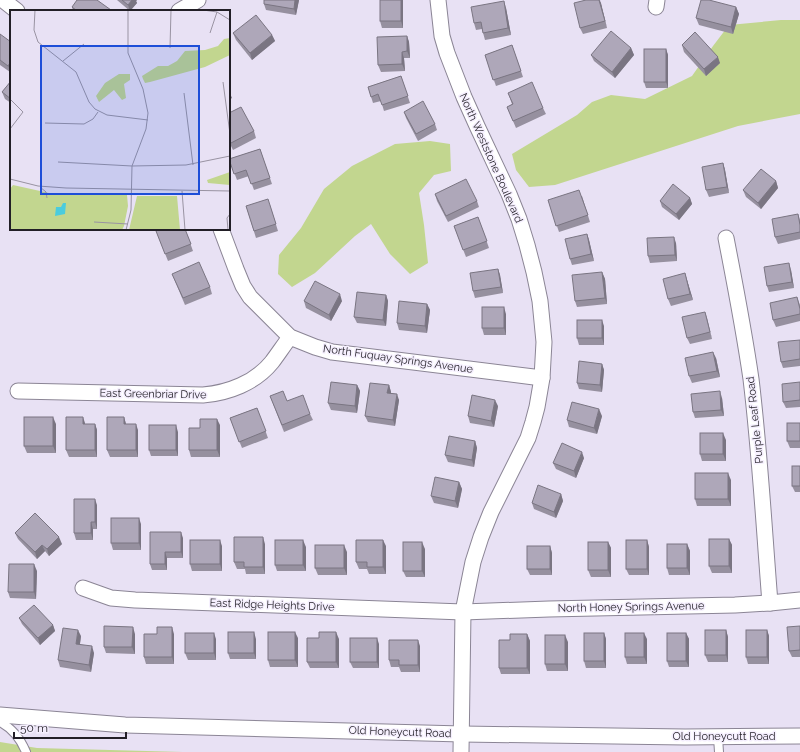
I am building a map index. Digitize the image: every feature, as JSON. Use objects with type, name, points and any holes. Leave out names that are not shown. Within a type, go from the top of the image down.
[{"type":"street","points":[[3,0],[16,10]]},
{"type":"street","points":[[181,10],[198,0]]},
{"type":"street","name":"North Weststone Boulevard","points":[[438,0],[442,36],[447,53],[464,97],[519,219],[534,272],[540,301],[544,342],[542,378],[537,407],[528,438],[491,512],[473,562],[463,612],[461,752]]},
{"type":"street","name":"North Fuquay Springs Avenue","points":[[221,230],[236,270],[247,292],[290,337],[332,352],[542,378]]},
{"type":"street","name":"Purple Leaf Road","points":[[726,238],[740,311],[756,427],[770,603]]},
{"type":"street","name":"East Greenbriar Drive","points":[[18,391],[203,396],[217,394],[240,386],[263,372],[290,337]]},
{"type":"street","name":"East Ridge Heights Drive","points":[[83,588],[111,598],[135,600],[463,612]]},
{"type":"street","name":"North Honey Springs Avenue","points":[[463,612],[557,608],[735,605],[800,600]]},
{"type":"street","name":"Old Honeycutt Road","points":[[0,716],[125,725],[462,734],[718,737],[800,736]]},
{"type":"lane","points":[[0,722],[13,732],[23,744],[26,752]]},
{"type":"lane","points":[[718,737],[719,752]]},
{"type":"green space","points":[[781,20],[800,20],[800,114],[738,126],[555,185],[529,187],[516,170],[512,154],[577,115],[592,102],[611,95],[645,99],[692,76],[729,25]]},
{"type":"green space","points":[[430,141],[450,144],[451,171],[434,175],[419,193],[428,263],[410,274],[390,254],[371,224],[355,236],[315,273],[292,287],[278,274],[279,255],[301,228],[324,189],[352,166],[395,144]]},
{"type":"green space","points":[[0,742],[37,748],[183,752],[0,752]]},
{"type":"building","points":[[77,0],[97,0],[111,10],[76,10],[72,7]]},
{"type":"building","points":[[122,0],[132,0],[128,5]]},
{"type":"building","points":[[264,0],[295,0],[294,9],[264,4]]},
{"type":"building","points":[[380,0],[401,0],[401,21],[380,21]]},
{"type":"building","points":[[586,0],[599,0],[605,21],[580,28],[574,3]]},
{"type":"building","points":[[701,0],[709,0],[736,7],[731,27],[696,18]]},
{"type":"building","points":[[504,1],[508,28],[483,33],[481,22],[474,23],[471,7]]},
{"type":"building","points":[[256,15],[272,35],[250,53],[233,33]]},
{"type":"building","points":[[611,31],[631,48],[612,72],[591,55]]},
{"type":"building","points":[[695,32],[718,57],[704,69],[682,45]]},
{"type":"building","points":[[0,34],[10,41],[10,63],[8,66],[0,60]]},
{"type":"building","points":[[407,36],[407,51],[402,52],[402,64],[378,65],[377,37]]},
{"type":"building","points":[[512,45],[521,71],[493,80],[485,55]]},
{"type":"building","points":[[644,49],[666,49],[666,82],[644,82]]},
{"type":"building","points":[[401,76],[408,96],[382,105],[378,94],[371,97],[368,87]]},
{"type":"building","points":[[10,82],[10,98],[2,92]]},
{"type":"building","points":[[532,82],[543,108],[513,121],[507,107],[513,104],[508,93]]},
{"type":"building","points":[[423,101],[435,124],[416,134],[404,112]]},
{"type":"building","points":[[241,107],[254,131],[231,143],[230,142],[230,112]]},
{"type":"building","points":[[260,149],[270,178],[251,184],[246,170],[234,174],[230,159]]},
{"type":"building","points":[[723,163],[727,187],[706,190],[702,167]]},
{"type":"building","points":[[761,169],[776,181],[758,203],[743,190]]},
{"type":"building","points":[[466,179],[477,201],[446,216],[435,194]]},
{"type":"building","points":[[673,184],[690,198],[676,214],[660,201]]},
{"type":"building","points":[[579,190],[588,215],[556,226],[548,200]]},
{"type":"building","points":[[268,199],[276,224],[254,231],[246,206]]},
{"type":"building","points":[[798,214],[800,232],[775,237],[772,219]]},
{"type":"building","points":[[478,217],[487,241],[463,250],[454,226]]},
{"type":"building","points":[[185,230],[191,244],[165,254],[156,231]]},
{"type":"building","points":[[587,234],[591,254],[570,259],[565,239]]},
{"type":"building","points":[[674,237],[675,255],[648,256],[647,238]]},
{"type":"building","points":[[199,262],[210,287],[183,298],[172,274]]},
{"type":"building","points":[[789,263],[792,282],[767,286],[764,267]]},
{"type":"building","points":[[498,269],[501,287],[473,291],[470,273]]},
{"type":"building","points":[[602,272],[605,298],[575,301],[572,275]]},
{"type":"building","points":[[685,273],[690,294],[668,299],[663,279]]},
{"type":"building","points":[[315,281],[340,294],[329,315],[304,301]]},
{"type":"building","points":[[357,292],[386,295],[383,320],[354,317]]},
{"type":"building","points":[[797,297],[800,314],[773,320],[770,303]]},
{"type":"building","points":[[399,301],[427,304],[425,326],[397,323]]},
{"type":"building","points":[[482,307],[504,307],[504,328],[482,328]]},
{"type":"building","points":[[705,312],[710,332],[687,338],[682,317]]},
{"type":"building","points":[[577,320],[602,320],[602,338],[577,338]]},
{"type":"building","points":[[800,340],[800,359],[781,362],[778,342]]},
{"type":"building","points":[[713,352],[717,371],[689,376],[685,358]]},
{"type":"building","points":[[579,361],[602,364],[600,385],[577,383]]},
{"type":"building","points":[[331,382],[357,385],[355,406],[328,403]]},
{"type":"building","points":[[800,382],[800,400],[783,402],[782,384]]},
{"type":"building","points":[[370,383],[389,385],[387,393],[397,394],[393,420],[365,416]]},
{"type":"building","points":[[283,391],[287,401],[303,395],[310,414],[282,425],[270,396]]},
{"type":"building","points":[[720,391],[721,410],[693,412],[691,394]]},
{"type":"building","points":[[472,395],[495,400],[491,421],[468,416]]},
{"type":"building","points":[[572,402],[599,409],[594,428],[567,420]]},
{"type":"building","points":[[257,408],[266,431],[239,442],[230,418]]},
{"type":"building","points":[[24,417],[53,417],[53,446],[24,446]]},
{"type":"building","points":[[66,417],[83,417],[83,424],[95,424],[95,450],[66,450]]},
{"type":"building","points":[[107,417],[124,417],[124,424],[136,424],[136,450],[107,450]]},
{"type":"building","points":[[200,419],[217,419],[217,450],[189,450],[189,428],[200,428]]},
{"type":"building","points":[[787,423],[800,423],[800,441],[787,441]]},
{"type":"building","points":[[149,425],[176,425],[176,450],[149,450]]},
{"type":"building","points":[[700,433],[723,433],[723,454],[700,454]]},
{"type":"building","points":[[449,436],[475,441],[472,460],[445,455]]},
{"type":"building","points":[[562,443],[582,452],[574,471],[553,463]]},
{"type":"building","points":[[792,466],[800,466],[800,486],[792,486]]},
{"type":"building","points":[[695,473],[728,473],[728,499],[695,499]]},
{"type":"building","points":[[435,477],[459,482],[455,501],[431,496]]},
{"type":"building","points":[[538,485],[561,494],[554,512],[532,503]]},
{"type":"building","points":[[74,499],[95,499],[95,522],[91,522],[91,533],[74,533]]},
{"type":"building","points":[[35,513],[59,537],[47,549],[42,545],[35,552],[15,533]]},
{"type":"building","points":[[111,518],[139,518],[139,543],[111,543]]},
{"type":"building","points":[[150,532],[181,532],[181,552],[165,552],[165,564],[150,564]]},
{"type":"building","points":[[234,537],[263,537],[263,567],[244,567],[244,562],[234,562]]},
{"type":"building","points":[[709,539],[729,539],[729,566],[709,566]]},
{"type":"building","points":[[190,540],[220,540],[220,564],[190,564]]},
{"type":"building","points":[[275,540],[303,540],[303,565],[275,565]]},
{"type":"building","points":[[356,540],[383,540],[383,567],[367,567],[367,562],[356,562]]},
{"type":"building","points":[[626,540],[647,540],[647,569],[626,569]]},
{"type":"building","points":[[403,542],[422,542],[422,571],[403,571]]},
{"type":"building","points":[[588,542],[608,542],[608,570],[588,570]]},
{"type":"building","points":[[667,544],[687,544],[687,568],[667,568]]},
{"type":"building","points":[[315,545],[344,545],[344,568],[315,568]]},
{"type":"building","points":[[527,546],[550,546],[550,569],[527,569]]},
{"type":"building","points":[[9,564],[34,564],[34,592],[8,592]]},
{"type":"building","points":[[34,605],[53,625],[38,638],[19,618]]},
{"type":"building","points":[[104,626],[133,627],[132,647],[104,647]]},
{"type":"building","points":[[800,626],[800,650],[789,651],[787,627]]},
{"type":"building","points":[[157,627],[172,627],[172,657],[144,657],[144,634],[157,634]]},
{"type":"building","points":[[63,628],[78,630],[76,644],[92,646],[89,665],[58,660]]},
{"type":"building","points":[[705,630],[726,630],[726,655],[705,655]]},
{"type":"building","points":[[746,630],[767,630],[767,657],[746,657]]},
{"type":"building","points":[[228,632],[254,632],[254,653],[228,653]]},
{"type":"building","points":[[268,632],[295,632],[295,660],[268,660]]},
{"type":"building","points":[[319,632],[336,632],[336,662],[307,662],[307,638],[319,638]]},
{"type":"building","points":[[185,633],[214,633],[214,653],[185,653]]},
{"type":"building","points":[[584,633],[604,633],[604,661],[584,661]]},
{"type":"building","points":[[625,633],[644,633],[644,657],[625,657]]},
{"type":"building","points":[[667,633],[686,633],[686,661],[667,661]]},
{"type":"building","points":[[510,634],[527,634],[527,668],[499,668],[499,640],[510,640]]},
{"type":"building","points":[[545,635],[565,635],[565,664],[545,664]]},
{"type":"building","points":[[350,638],[377,638],[377,662],[350,662]]},
{"type":"building","points":[[389,640],[418,640],[418,665],[399,665],[399,660],[389,660]]}]
